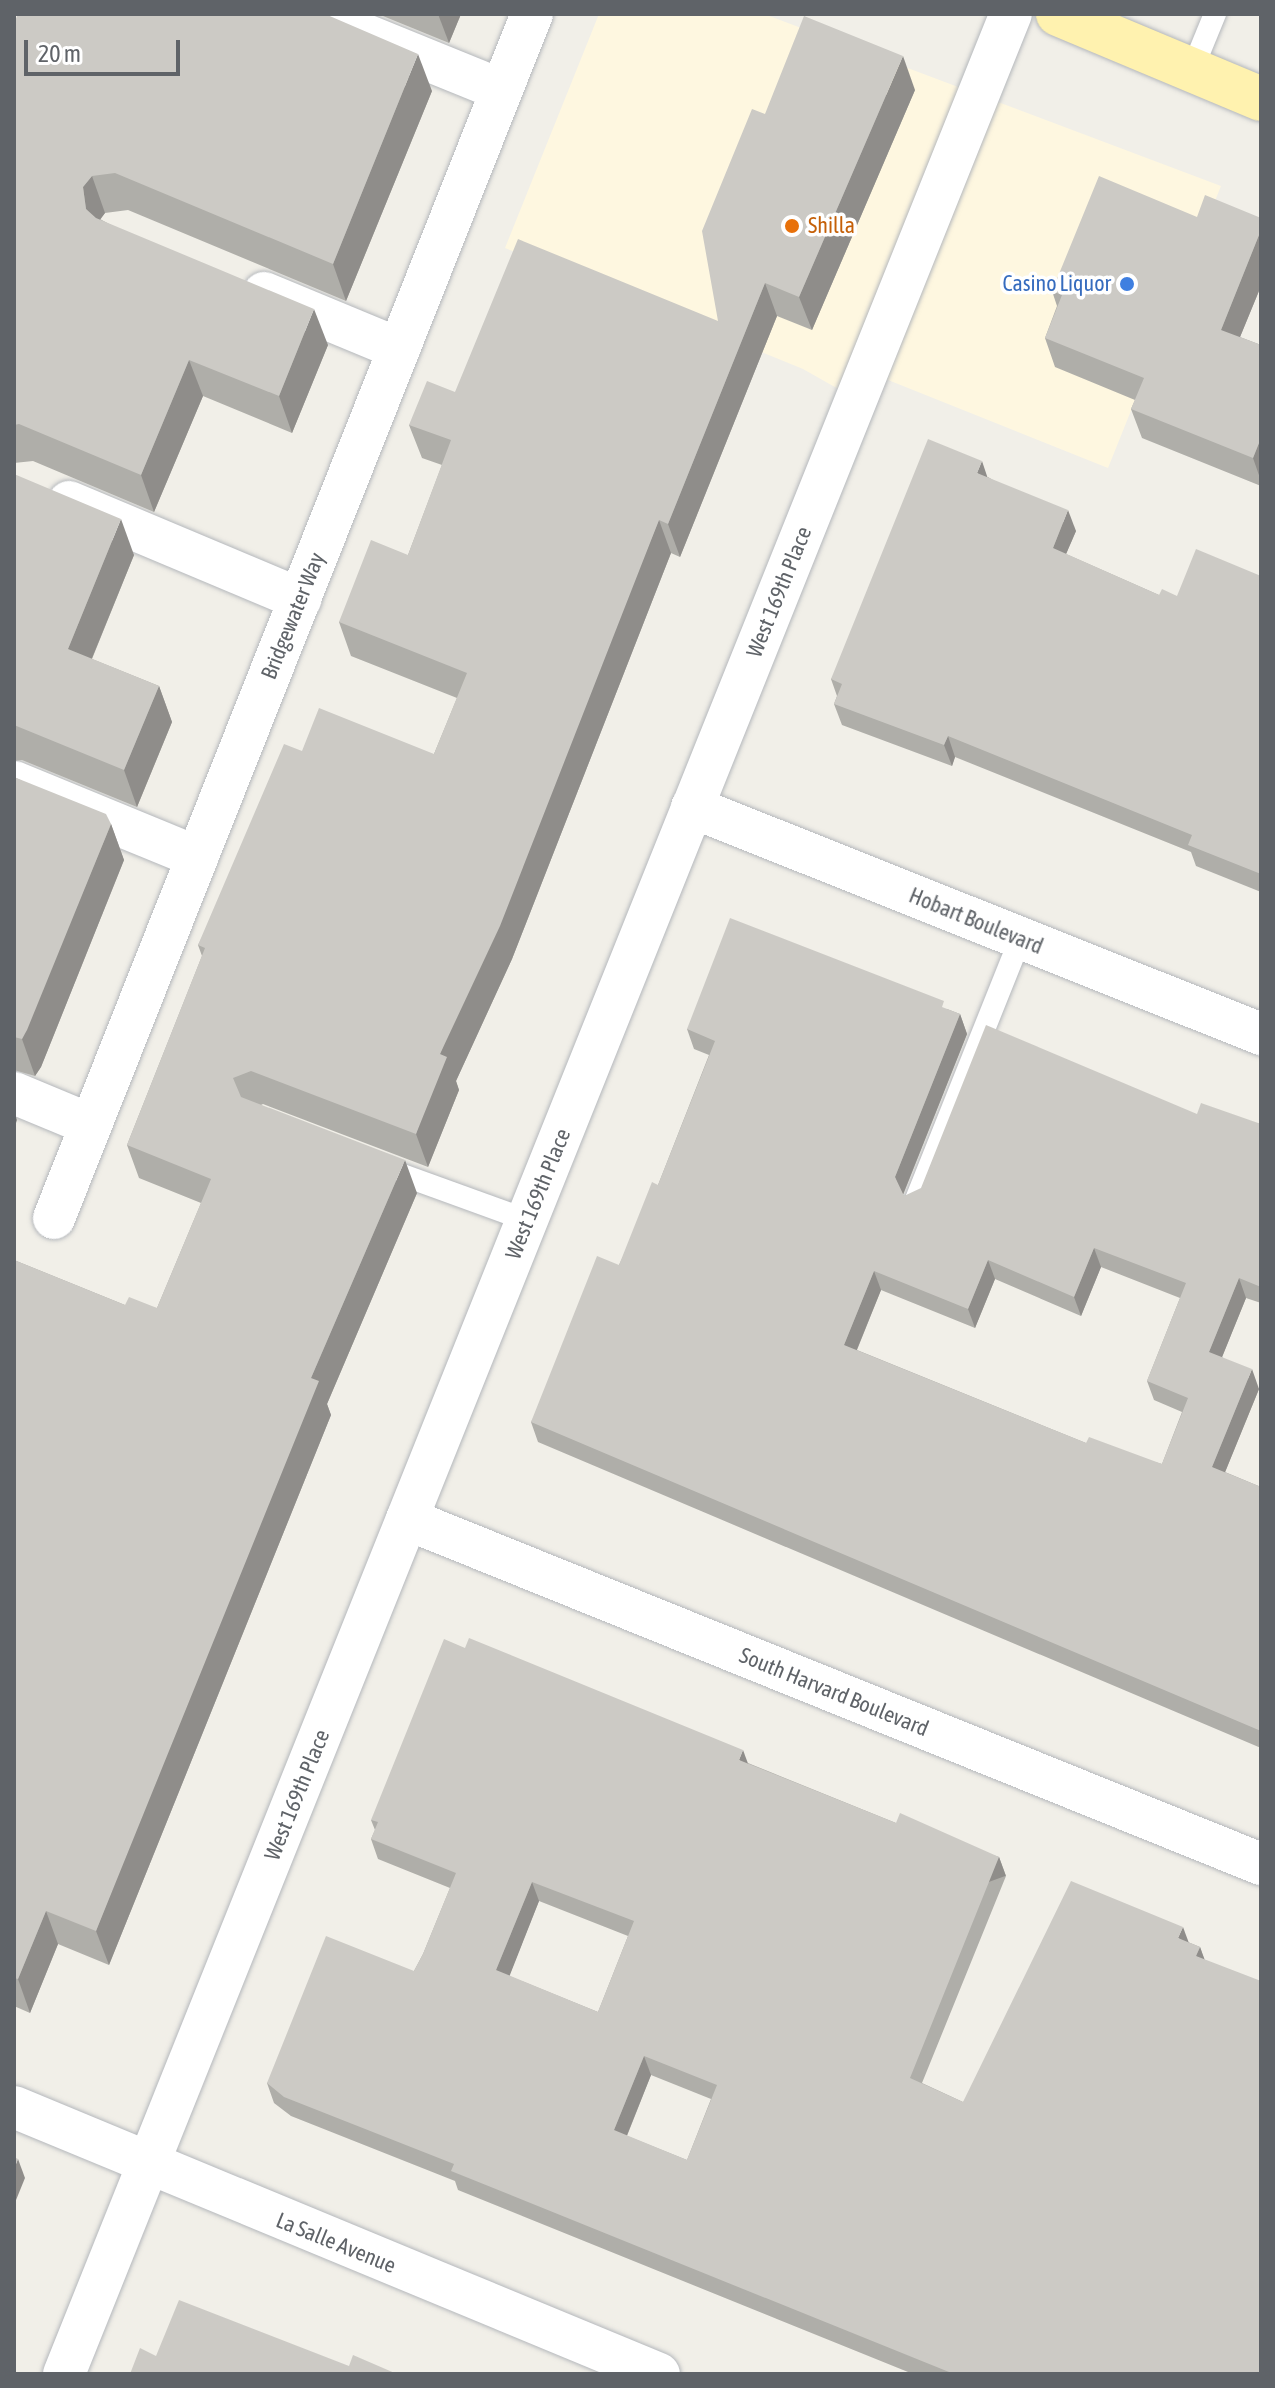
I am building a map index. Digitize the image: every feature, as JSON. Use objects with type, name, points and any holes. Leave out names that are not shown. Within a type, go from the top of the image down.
[{"type":"main road","points":[[1058,14],[1261,99]]},
{"type":"street","points":[[314,14],[501,90]]},
{"type":"street","name":"Bridgewater Way","points":[[54,1218],[532,14]]},
{"type":"street","name":"West 169th Place","points":[[64,2374],[1011,14]]},
{"type":"street","points":[[222,275],[399,349]]},
{"type":"street","points":[[24,483],[300,599]]},
{"type":"street","points":[[14,782],[197,857]]},
{"type":"street","name":"Hobart Boulevard","points":[[692,807],[1261,1034]]},
{"type":"street","points":[[14,1093],[91,1125]]},
{"type":"street","name":"South Harvard Boulevard","points":[[407,1519],[1261,1864]]},
{"type":"street","name":"La Salle Avenue","points":[[14,2107],[148,2166],[659,2374]]},
{"type":"lane","points":[[1192,70],[1215,14]]},
{"type":"lane","points":[[915,1202],[1020,939]]},
{"type":"lane","points":[[359,1159],[527,1220]]},
{"type":"shaded area","points":[[599,14],[764,14],[1221,186],[1108,468],[868,372],[856,399],[803,369],[505,248]]},
{"type":"building","points":[[18,14],[325,14],[418,54],[333,264],[115,173],[92,176],[83,187],[86,209],[96,218],[314,309],[279,396],[189,360],[141,475],[19,424],[14,425],[14,23]]},
{"type":"building","points":[[804,16],[903,56],[799,297],[765,283],[668,524],[659,520],[500,926],[440,1054],[447,1057],[416,1134],[251,1071],[233,1078],[241,1097],[405,1160],[311,1378],[319,1381],[96,1931],[46,1911],[18,1979],[14,1978],[14,1260],[125,1305],[129,1297],[157,1308],[211,1179],[127,1145],[205,948],[198,945],[284,744],[302,751],[319,708],[434,754],[467,673],[339,622],[371,540],[408,555],[451,440],[409,425],[427,381],[455,392],[518,239],[718,321],[702,231],[752,109],[765,114]]},
{"type":"building","points":[[1099,176],[1197,217],[1205,195],[1261,218],[1261,230],[1221,330],[1261,345],[1261,438],[1253,458],[1131,409],[1144,378],[1045,338],[1062,295],[1052,291]]},
{"type":"building","points":[[928,439],[982,461],[977,473],[1068,510],[1053,548],[1159,595],[1162,589],[1177,596],[1196,549],[1261,576],[1261,874],[1188,845],[1192,835],[948,736],[944,745],[834,704],[842,684],[831,679]]},
{"type":"building","points":[[14,474],[121,519],[68,649],[159,686],[124,770],[14,725]]},
{"type":"building","points":[[14,777],[106,814],[111,824],[22,1039],[14,1037]]},
{"type":"building","points":[[730,918],[944,1001],[942,1007],[960,1014],[895,1177],[904,1196],[921,1188],[986,1025],[1197,1114],[1201,1103],[1261,1124],[1261,1287],[1239,1278],[1209,1352],[1252,1369],[1212,1467],[1261,1487],[1261,1731],[531,1422],[597,1256],[619,1265],[652,1182],[658,1185],[715,1041],[687,1029]],"holes":[[[1094,1248],[1186,1283],[1147,1381],[1188,1398],[1162,1464],[1089,1437],[1086,1443],[844,1345],[874,1271],[968,1309],[988,1260],[1074,1297]]]},
{"type":"building","points":[[469,1638],[743,1750],[739,1760],[896,1823],[900,1813],[999,1857],[910,2078],[963,2102],[1071,1881],[1183,1927],[1178,1938],[1200,1947],[1196,1956],[1261,1981],[1261,2374],[954,2374],[451,2171],[454,2164],[284,2097],[267,2083],[326,1936],[414,1971],[423,1954],[456,1873],[371,1839],[378,1822],[371,1820],[444,1639],[465,1648]],"holes":[[[532,1882],[634,1921],[598,2012],[496,1970]],[[644,2056],[717,2085],[687,2160],[614,2130]]]},
{"type":"building","points":[[179,2300],[349,2366],[353,2355],[397,2374],[130,2374],[140,2348],[156,2356]]},
{"type":"place","name":"Shilla","points":[[792,226]]},
{"type":"place","name":"Casino Liquor","points":[[1127,284]]}]
